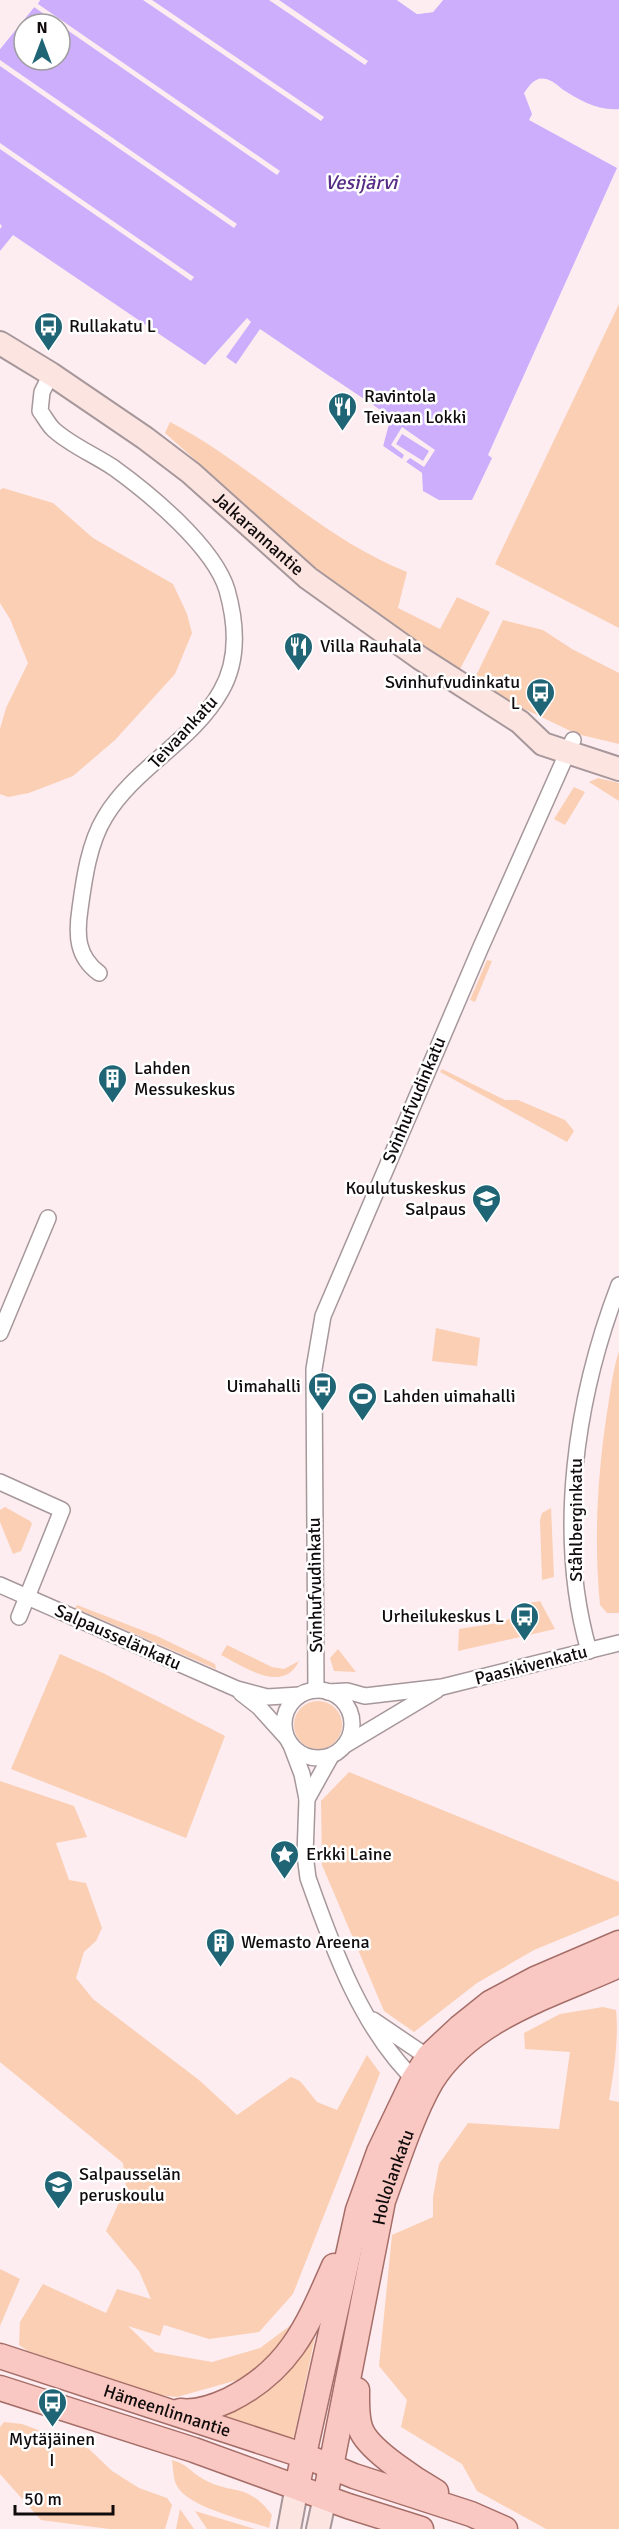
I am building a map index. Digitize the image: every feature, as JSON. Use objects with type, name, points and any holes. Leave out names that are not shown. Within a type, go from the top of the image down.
[{"type":"main road","name":"Jalkarannantie","points":[[0,343],[51,374],[145,438],[191,473],[308,578],[420,658],[520,722],[543,744],[619,756]]},
{"type":"main road","name":"Jalkarannantie","points":[[570,747],[619,769]]},
{"type":"main road","name":"Hollolankatu","points":[[297,2486],[358,2210],[379,2152],[436,2062],[503,2018],[618,1957]]},
{"type":"main road","name":"Hollolankatu","points":[[325,2497],[383,2201],[420,2085]]},
{"type":"main road","points":[[160,2408],[184,2412],[221,2403],[259,2383],[278,2367],[297,2343],[316,2308],[358,2210]]},
{"type":"main road","points":[[357,2341],[358,2421],[365,2438],[406,2473],[471,2514],[505,2529]]},
{"type":"main road","name":"Hämeenlinnantie","points":[[0,2356],[305,2456],[471,2514]]},
{"type":"main road","name":"Hämeenlinnantie","points":[[0,2388],[71,2409],[421,2529]]},
{"type":"main road","points":[[289,2529],[297,2486]]},
{"type":"main road","points":[[318,2529],[325,2497]]},
{"type":"street","name":"Teivaankatu","points":[[51,374],[42,392],[40,411],[53,429],[114,469],[174,518],[211,559],[226,587],[235,621],[234,651],[221,691],[204,714],[119,797],[104,819],[83,881],[78,919],[80,951],[88,965],[99,973]]},
{"type":"street","name":"Svinhufvudinkatu","points":[[322,1691],[314,1369],[323,1316],[480,949],[570,747]]},
{"type":"street","points":[[0,1332],[48,1218]]},
{"type":"street","name":"Ståhlberginkatu","points":[[589,1651],[576,1593],[573,1532],[574,1461],[592,1364],[619,1285]]},
{"type":"street","points":[[0,1482],[62,1510],[19,1617]]},
{"type":"street","name":"Salpausselänkatu","points":[[0,1585],[237,1689],[267,1697],[300,1695]]},
{"type":"street","name":"Paasikivenkatu","points":[[322,1691],[347,1691],[365,1696],[442,1687],[619,1644]]},
{"type":"street","name":"Paasikivenkatu","points":[[345,1745],[442,1687]]},
{"type":"street","name":"Salpausselänkatu","points":[[237,1689],[259,1707],[288,1742]]},
{"type":"street","points":[[307,1799],[331,1756],[345,1745],[352,1728],[344,1702],[322,1691],[300,1695],[285,1714],[284,1730],[302,1774],[307,1799],[305,1855],[308,1878],[364,2014],[396,2061],[420,2085]]},
{"type":"street","points":[[288,1742],[309,1757],[320,1759],[331,1756]]},
{"type":"street","points":[[364,2014],[436,2062]]},
{"type":"shaded area","points":[[619,304],[619,628],[495,564]]},
{"type":"shaded area","points":[[170,422],[230,459],[345,540],[407,572],[398,608],[440,629],[457,597],[490,612],[459,671],[292,551],[238,498],[165,433]]},
{"type":"shaded area","points":[[3,488],[53,503],[93,538],[173,584],[187,614],[192,633],[175,674],[115,740],[73,776],[29,793],[8,797],[0,794],[0,729],[6,708],[28,663],[10,619],[0,603],[0,490]]},
{"type":"shaded area","points":[[503,620],[543,630],[572,649],[619,673],[619,744],[577,734],[472,684]]},
{"type":"shaded area","points":[[598,778],[619,783],[619,801],[589,782]]},
{"type":"shaded area","points":[[574,787],[585,792],[565,825],[554,819]]},
{"type":"shaded area","points":[[487,960],[492,961],[475,1002],[470,1000]]},
{"type":"shaded area","points":[[442,1069],[505,1100],[518,1100],[565,1120],[574,1131],[567,1142],[440,1072]]},
{"type":"shaded area","points":[[436,1328],[480,1338],[477,1366],[432,1361]]},
{"type":"shaded area","points":[[619,1351],[619,1613],[607,1613],[600,1605],[597,1512],[606,1419]]},
{"type":"shaded area","points":[[5,1507],[32,1524],[21,1551],[13,1554],[0,1522],[0,1510]]},
{"type":"shaded area","points":[[551,1508],[554,1577],[542,1580],[540,1520],[542,1513]]},
{"type":"shaded area","points":[[540,1601],[555,1629],[458,1651],[459,1629],[498,1623],[529,1612],[529,1603]]},
{"type":"shaded area","points":[[77,1605],[157,1636],[215,1664],[216,1669],[75,1608]]},
{"type":"shaded area","points":[[227,1645],[272,1667],[284,1669],[299,1661],[292,1671],[283,1676],[262,1675],[221,1655]]},
{"type":"shaded area","points":[[338,1649],[356,1672],[334,1671],[330,1658]]},
{"type":"shaded area","points":[[60,1654],[103,1673],[225,1736],[186,1838],[11,1769]]},
{"type":"shaded area","points":[[318,1701],[335,1708],[342,1725],[335,1742],[318,1749],[301,1742],[294,1725],[301,1708]]},
{"type":"shaded area","points":[[349,1772],[619,1882],[619,1915],[534,1950],[477,1983],[414,2032],[384,2011],[322,1865],[321,1801]]},
{"type":"shaded area","points":[[0,1781],[74,1806],[87,1837],[56,1843],[69,1880],[86,1883],[102,1928],[96,1941],[84,1952],[76,1978],[93,1999],[199,2080],[237,2115],[291,2077],[300,2081],[317,2102],[337,2110],[367,2055],[380,2073],[293,2294],[259,2332],[209,2339],[164,2325],[160,2336],[128,2326],[155,2352],[212,2362],[260,2348],[295,2322],[265,2363],[241,2379],[177,2397],[158,2395],[28,2351],[19,2345],[20,2322],[43,2284],[106,2313],[117,2289],[151,2299],[139,2271],[106,2231],[126,2187],[123,2163],[0,2062]]},
{"type":"shaded area","points":[[603,2007],[616,2010],[617,2020],[616,2055],[609,2100],[619,2102],[619,2529],[546,2529],[477,2491],[462,2464],[401,2427],[407,2400],[379,2366],[392,2235],[433,2217],[433,2197],[439,2164],[468,2123],[559,2129],[570,2052],[525,2049],[524,2033],[560,2014]]},
{"type":"shaded area","points":[[0,2269],[20,2279],[0,2326]]},
{"type":"shaded area","points":[[313,2335],[315,2337],[294,2437],[290,2439],[218,2418]]},
{"type":"shaded area","points":[[4,2422],[22,2424],[89,2449],[112,2471],[139,2488],[167,2498],[172,2505],[165,2529],[109,2529],[41,2520],[0,2474],[0,2427]]},
{"type":"shaded area","points":[[172,2460],[181,2463],[199,2477],[214,2484],[254,2497],[272,2515],[269,2528],[217,2512],[191,2499],[176,2484]]},
{"type":"shaded area","points":[[180,2509],[194,2529],[176,2529]]},
{"type":"shaded area","points":[[195,2511],[255,2529],[207,2529]]},
{"type":"water","name":"Vesijärvi","points":[[40,0],[397,0],[417,14],[433,12],[443,0],[619,0],[619,109],[589,104],[542,78],[530,85],[524,93],[532,114],[529,120],[617,168],[488,455],[492,458],[472,500],[439,500],[423,491],[422,473],[383,446],[390,417],[260,329],[236,364],[226,357],[251,322],[247,318],[205,365],[13,235],[0,251],[2,226],[0,224],[0,49],[12,34],[12,72],[72,72],[72,12],[30,12]]},
{"type":"pier","points":[[36,0],[40,0],[38,4],[50,12],[41,12],[34,7],[30,12],[26,12]]},
{"type":"pier","points":[[143,0],[152,0],[324,117],[321,121]]},
{"type":"pier","points":[[269,0],[279,0],[368,61],[365,65]]},
{"type":"pier","points":[[397,0],[402,0],[417,10],[432,9],[439,0],[443,0],[433,12],[417,14]]},
{"type":"pier","points":[[72,27],[280,171],[277,175],[72,33]]},
{"type":"pier","points":[[12,29],[12,34],[0,49],[0,44]]},
{"type":"pier","points":[[0,60],[12,68],[12,72],[17,72],[237,224],[234,228],[0,66]]},
{"type":"pier","points":[[0,143],[194,277],[191,281],[0,149]]},
{"type":"pier","points":[[331,377],[391,417],[383,446],[402,459],[404,455],[391,445],[402,427],[435,450],[424,467],[410,458],[406,462],[422,473],[420,482],[419,474],[380,447],[387,419],[329,379]],"holes":[[[402,434],[429,451],[423,461],[396,444]]]},
{"type":"place","name":"Rullakatu L","points":[[48,352]]},
{"type":"place","name":"Ravintola Teivaan Lokki","points":[[343,432]]},
{"type":"place","name":"Villa Rauhala","points":[[299,672]]},
{"type":"place","name":"Svinhufvudinkatu L","points":[[541,718]]},
{"type":"place","name":"Lahden Messukeskus","points":[[113,1104]]},
{"type":"place","name":"Koulutuskeskus Salpaus","points":[[487,1224]]},
{"type":"place","name":"Uimahalli","points":[[322,1412]]},
{"type":"place","name":"Lahden uimahalli","points":[[362,1422]]},
{"type":"place","name":"Urheilukeskus L","points":[[525,1642]]},
{"type":"place","name":"Erkki Laine","points":[[285,1880]]},
{"type":"place","name":"Wemasto Areena","points":[[220,1968]]},
{"type":"place","name":"Salpausselän peruskoulu","points":[[58,2210]]},
{"type":"place","name":"Mytäjäinen I","points":[[52,2428]]}]
